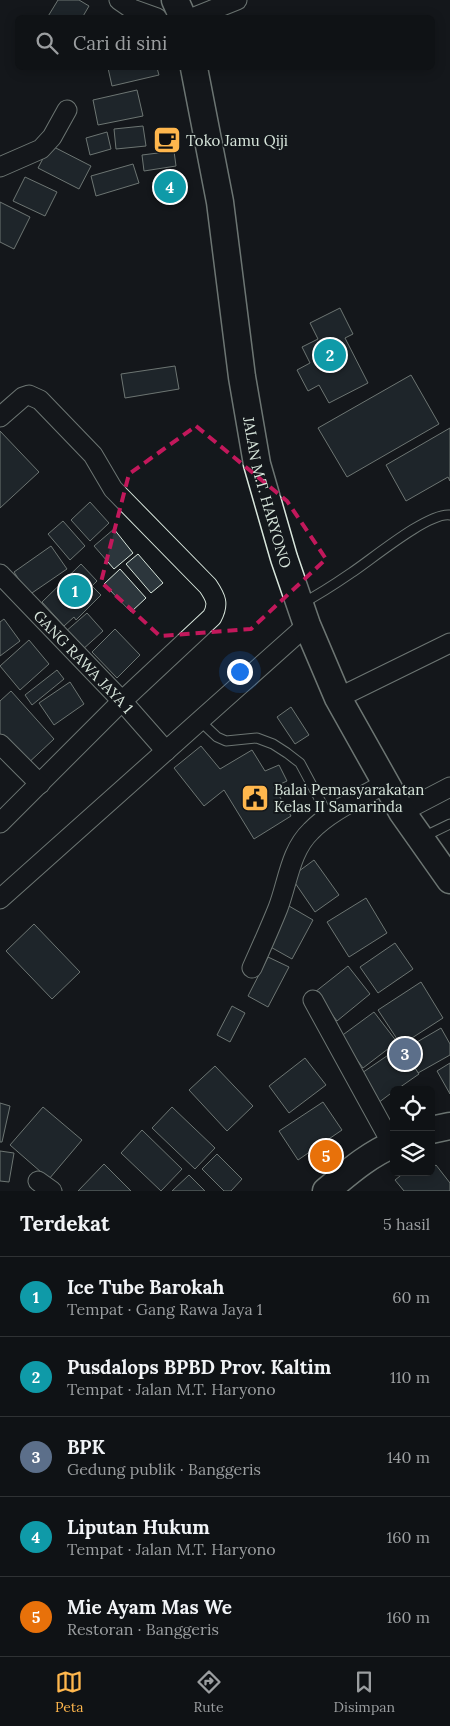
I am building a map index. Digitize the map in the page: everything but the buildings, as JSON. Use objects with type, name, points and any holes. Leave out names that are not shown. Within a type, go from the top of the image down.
[{"type":"main road","points":[[175,0],[182,15]]},
{"type":"main road","name":"JALAN M.T. HARYONO","points":[[194,70],[220,202],[242,377],[257,464],[284,558],[304,615],[338,698],[402,812],[450,880]]},
{"type":"main road","points":[[435,1129],[450,1126]]},
{"type":"main road","points":[[326,1191],[357,1166],[390,1146]]},
{"type":"street","points":[[119,0],[132,9],[149,15]]},
{"type":"street","points":[[200,15],[237,0]]},
{"type":"street","points":[[0,168],[30,156],[41,149],[52,137],[67,110]]},
{"type":"street","points":[[0,416],[23,397],[29,395],[40,400],[92,455],[113,489],[208,586],[216,598],[217,608],[212,617],[122,701],[0,823]]},
{"type":"street","name":"GANG RAWA JAYA 1","points":[[0,574],[122,701],[166,751]]},
{"type":"street","points":[[0,899],[200,721],[304,615]]},
{"type":"street","points":[[338,698],[450,643]]},
{"type":"street","points":[[0,744],[40,784]]},
{"type":"street","points":[[252,968],[278,907],[300,843],[312,830],[329,817],[386,783]]},
{"type":"street","points":[[402,812],[450,787]]},
{"type":"street","points":[[313,1000],[390,1139]]},
{"type":"lane","points":[[304,615],[320,594],[404,536],[439,516],[450,515]]},
{"type":"lane","points":[[200,721],[217,737],[234,741],[257,738],[273,744],[287,753],[300,763],[329,817]]},
{"type":"lane","points":[[421,838],[450,824]]},
{"type":"highlighted area","points":[[196,426],[287,501],[326,559],[251,629],[160,636],[101,582],[129,474]]},
{"type":"place","name":"Toko Jamu Qiji","points":[[167,140]]},
{"type":"place","name":"Liputan Hukum","points":[[170,187]]},
{"type":"place","name":"Pusdalops BPBD Prov. Kaltim","points":[[330,355]]},
{"type":"place","name":"Ice Tube Barokah","points":[[75,591]]},
{"type":"place","name":"Balai Pemasyarakatan Kelas II Samarinda","points":[[255,798]]},
{"type":"place","name":"BPK","points":[[405,1054]]},
{"type":"place","name":"Mie Ayam Mas We","points":[[326,1156]]}]
